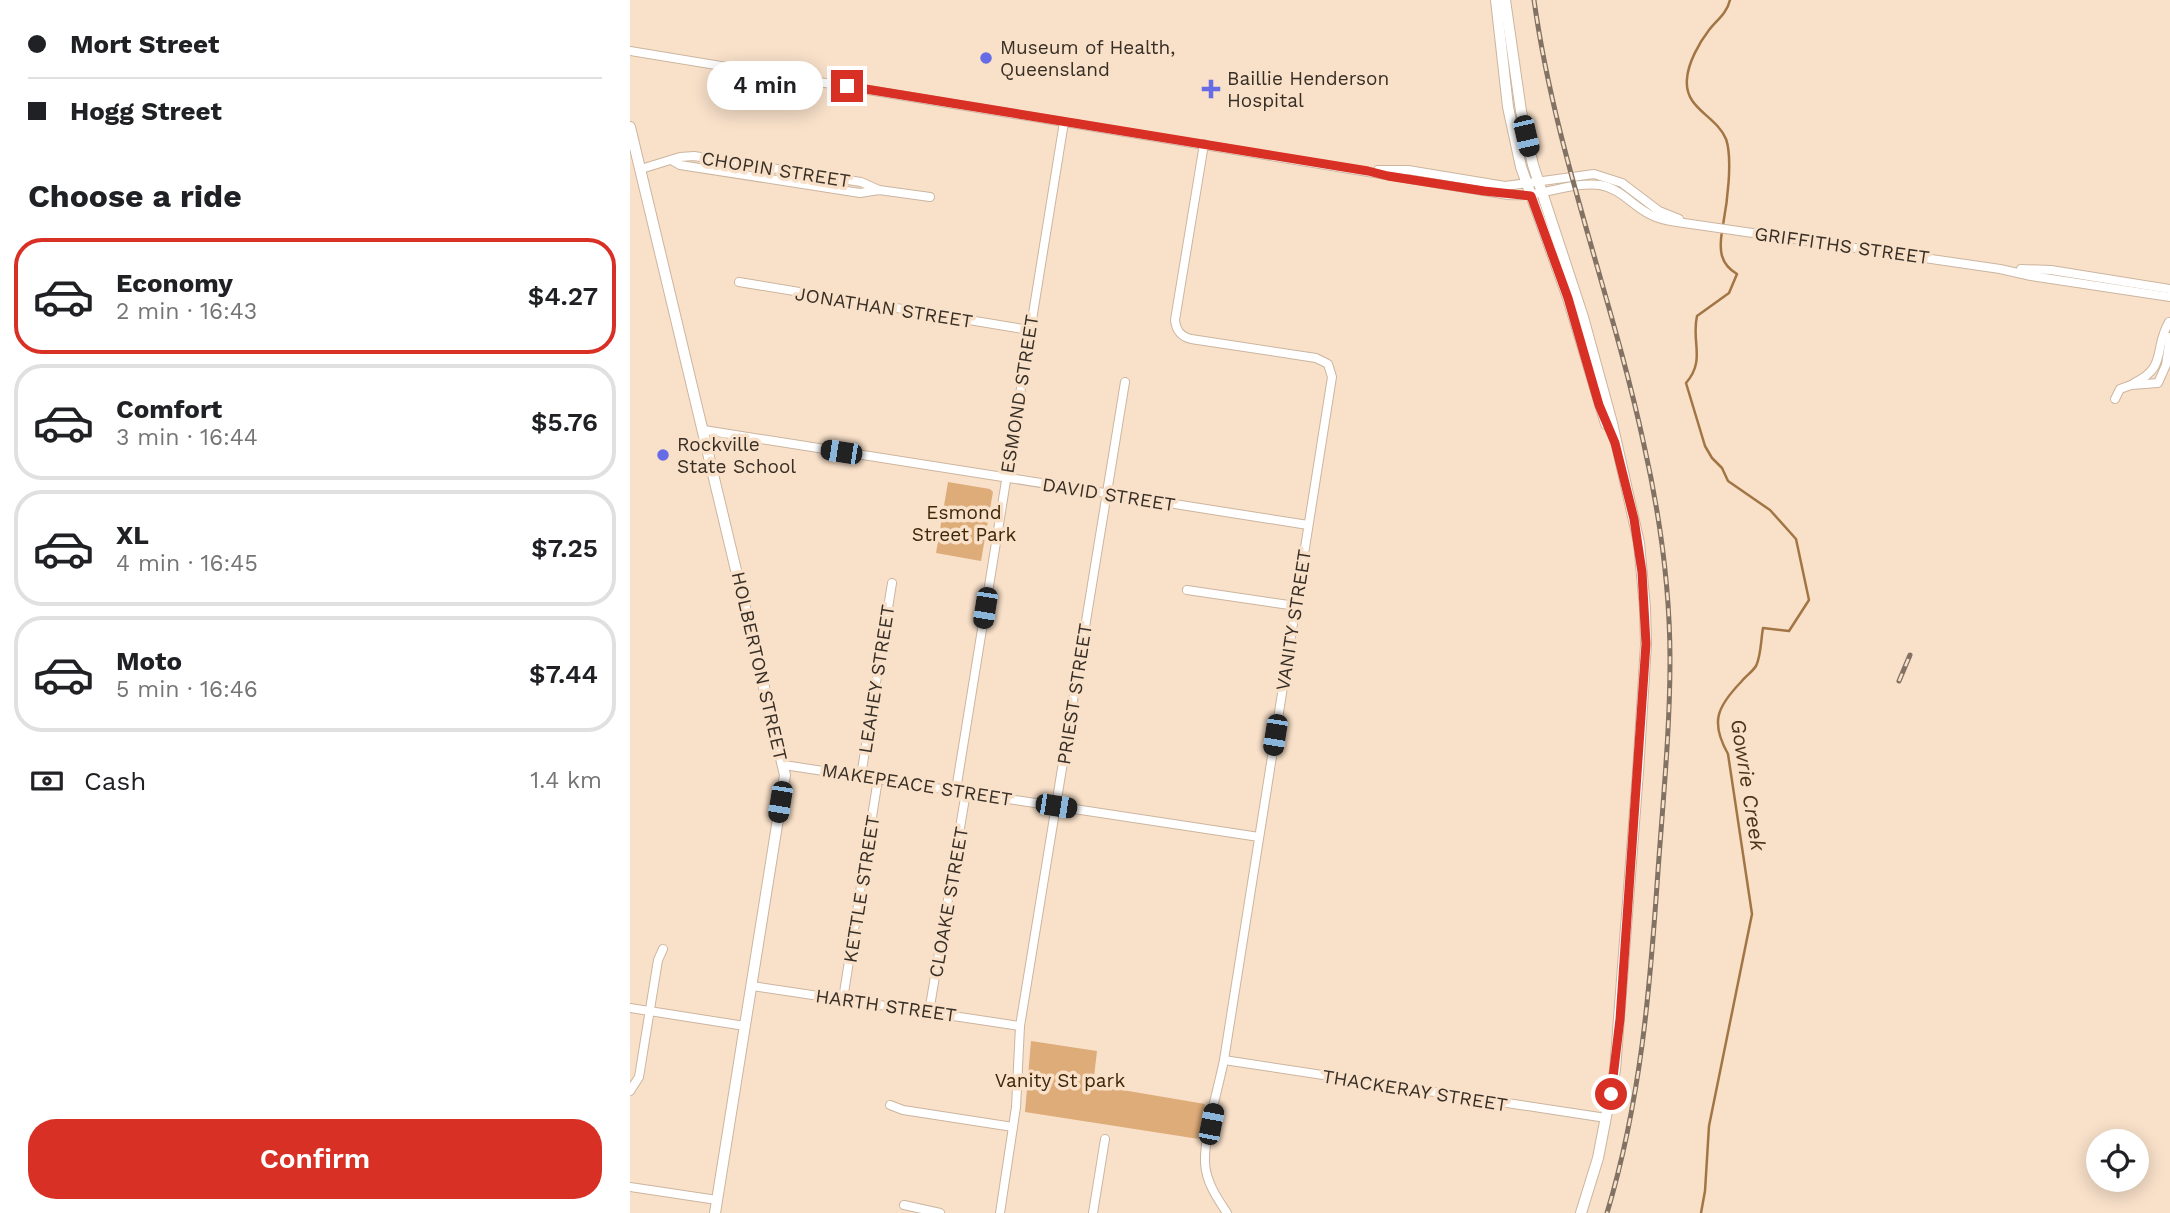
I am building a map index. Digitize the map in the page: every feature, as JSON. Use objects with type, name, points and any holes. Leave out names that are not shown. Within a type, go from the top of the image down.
[{"type":"main road","points":[[1496,0],[1498,37],[1508,107],[1593,351],[1639,543],[1645,608],[1646,644],[1615,1070],[1598,1158],[1581,1213]]},
{"type":"main road","points":[[1505,0],[1532,182]]},
{"type":"main road","name":"HOLBERTON STREET","points":[[630,127],[785,775],[715,1213]]},
{"type":"street","points":[[630,51],[1368,171]]},
{"type":"street","name":"ESMOND STREET","points":[[956,790],[1064,122]]},
{"type":"street","name":"VANITY STREET","points":[[1205,144],[1175,320],[1176,330],[1191,339],[1317,358],[1328,364],[1332,376],[1224,1060],[1207,1145],[1205,1164],[1211,1187],[1227,1213]]},
{"type":"street","name":"CHOPIN STREET","points":[[641,169],[673,161],[860,193],[879,190],[930,197]]},
{"type":"street","name":"GRIFFITHS STREET","points":[[1368,171],[1408,170],[1505,186],[1594,174],[1608,177],[1632,189],[1659,211],[1684,222]]},
{"type":"street","name":"GRIFFITHS STREET","points":[[1368,171],[1508,195],[1537,195],[1584,184],[1603,186],[1623,194],[1650,215],[1677,222],[2000,269],[2170,297]]},
{"type":"street","name":"GRIFFITHS STREET","points":[[2000,269],[2052,270],[2170,289]]},
{"type":"street","name":"JONATHAN STREET","points":[[739,282],[1029,330]]},
{"type":"street","points":[[2115,399],[2120,389],[2145,378],[2155,369],[2164,329],[2169,320]]},
{"type":"street","points":[[2131,385],[2158,383],[2166,365],[2170,337]]},
{"type":"street","name":"PRIEST STREET","points":[[1000,1213],[1013,1127],[1020,1026],[1125,383]]},
{"type":"street","name":"DAVID STREET","points":[[704,430],[1308,525]]},
{"type":"street","name":"LEAHEY STREET","points":[[861,776],[892,583]]},
{"type":"street","points":[[1187,590],[1296,606]]},
{"type":"street","name":"MAKEPEACE STREET","points":[[784,765],[1259,837]]},
{"type":"street","name":"KETTLE STREET","points":[[843,999],[878,779]]},
{"type":"street","name":"CLOAKE STREET","points":[[929,1012],[966,792]]},
{"type":"street","points":[[630,1091],[639,1077],[658,960],[663,948]]},
{"type":"street","name":"HARTH STREET","points":[[752,986],[1020,1026]]},
{"type":"street","points":[[630,1008],[745,1026]]},
{"type":"street","name":"THACKERAY STREET","points":[[1224,1060],[1606,1118]]},
{"type":"street","points":[[890,1105],[903,1110],[1013,1127]]},
{"type":"street","points":[[1093,1213],[1105,1139]]},
{"type":"street","points":[[630,1187],[718,1200]]},
{"type":"street","points":[[904,1205],[940,1213]]},
{"type":"green space","name":"Esmond Street Park","points":[[948,482],[990,489],[993,492],[981,561],[936,553]]},
{"type":"green space","name":"Vanity St park","points":[[1031,1041],[1097,1051],[1093,1085],[1205,1104],[1199,1139],[1025,1112]]},
{"type":"waterway","name":"Gowrie Creek","points":[[1723,225],[1729,169],[1726,139],[1690,98],[1687,79],[1689,66],[1698,47],[1724,13],[1730,0]]},
{"type":"waterway","name":"Gowrie Creek","points":[[1701,1213],[1709,1126],[1752,914],[1728,754],[1719,733],[1719,715],[1726,699],[1756,666],[1763,628],[1789,631],[1809,600],[1796,539],[1770,510],[1728,481],[1722,468],[1705,446],[1686,383],[1692,375],[1697,359],[1697,316],[1729,293],[1737,274],[1727,266],[1722,256],[1722,231]]},
{"type":"railway","points":[[1534,0],[1556,113],[1644,445],[1655,498],[1668,606],[1668,739],[1647,1001],[1636,1086],[1619,1171],[1607,1213]]},
{"type":"railway","points":[[1899,681],[1910,655]]},
{"type":"place","name":"Museum of Health, Queensland","points":[[986,58]]},
{"type":"place","name":"Baillie Henderson Hospital","points":[[1211,89]]},
{"type":"place","name":"Rockville State School","points":[[663,455]]},
{"type":"route","points":[[847,86],[1388,176],[1522,197],[1531,196],[1568,298],[1599,405],[1615,443],[1634,519],[1642,572],[1646,644],[1620,1019],[1611,1094]]}]
